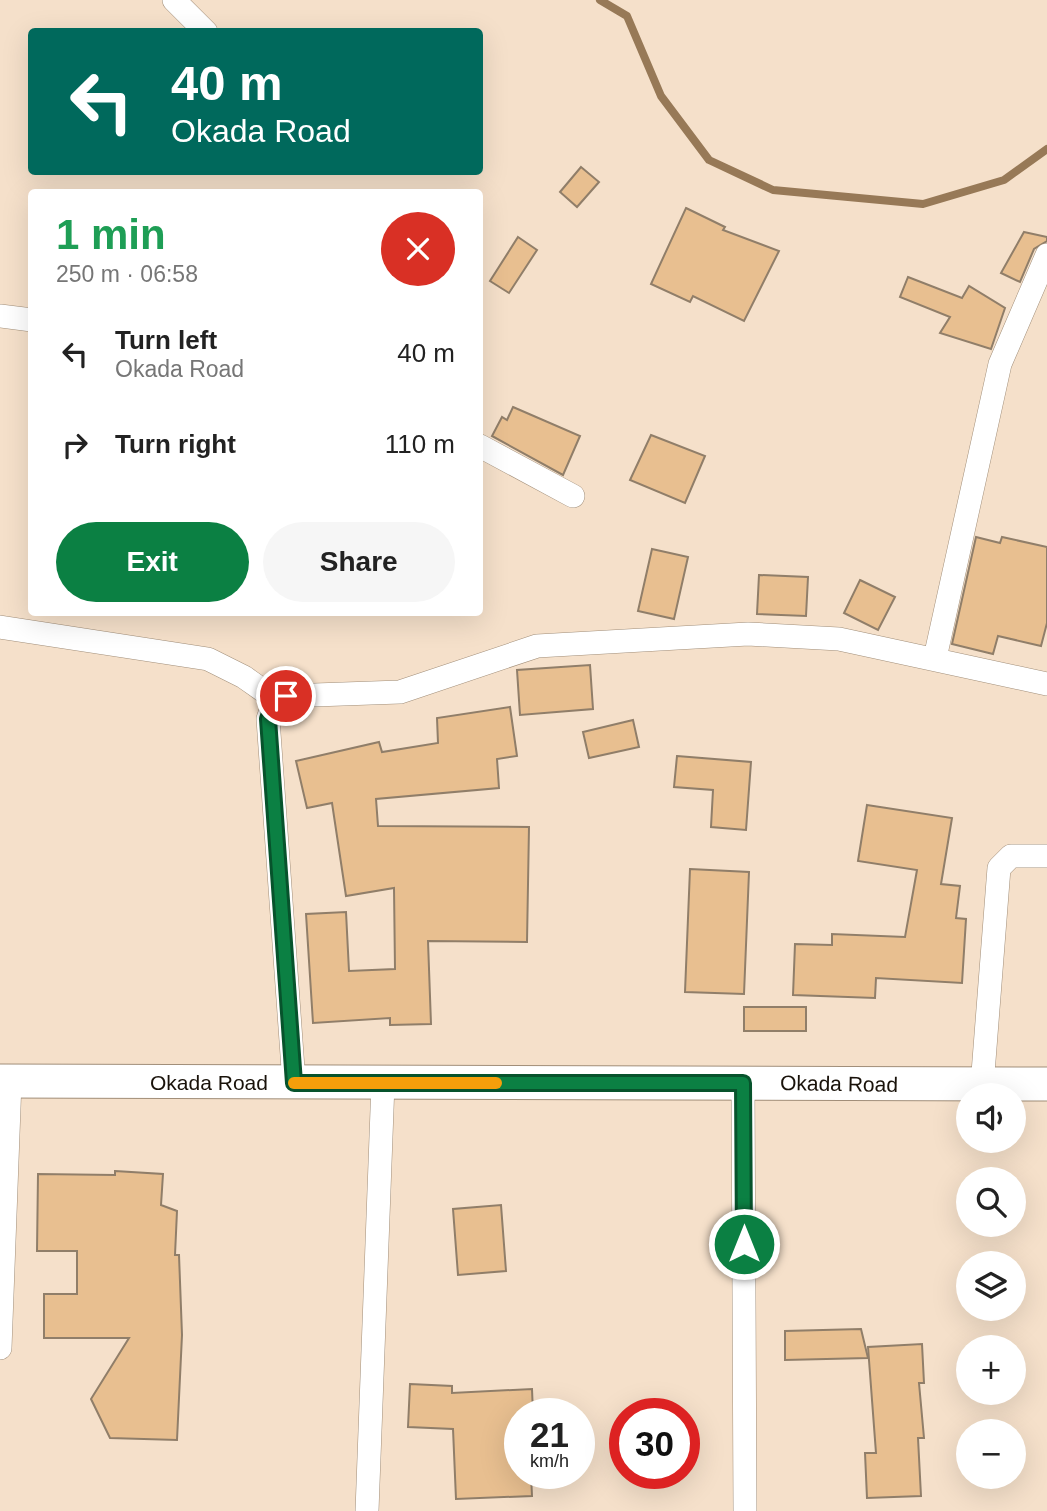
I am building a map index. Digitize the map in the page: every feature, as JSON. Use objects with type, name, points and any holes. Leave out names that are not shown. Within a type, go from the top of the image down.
[{"type":"street","points":[[174,0],[202,28]]},
{"type":"street","points":[[935,658],[1000,363],[1047,255]]},
{"type":"street","points":[[0,316],[28,320]]},
{"type":"street","points":[[483,448],[573,496]]},
{"type":"street","points":[[0,627],[208,659],[244,677],[275,699]]},
{"type":"street","points":[[275,699],[286,696],[391,693],[537,646],[638,638],[748,634],[839,639],[1047,684]]},
{"type":"street","points":[[275,699],[268,719],[294,1083]]},
{"type":"street","points":[[982,1083],[999,868],[1011,856],[1047,856]]},
{"type":"street","points":[[0,1348],[5,1081]]},
{"type":"street","name":"Okada Road","points":[[5,1081],[956,1086]]},
{"type":"street","points":[[367,1511],[383,1083]]},
{"type":"street","points":[[743,1083],[745,1511]]},
{"type":"street","name":"Okada Road","points":[[1026,1085],[1047,1084]]},
{"type":"building","points":[[581,167],[599,182],[577,207],[560,192]]},
{"type":"building","points":[[686,208],[725,227],[723,230],[779,251],[744,321],[693,296],[690,302],[651,284]]},
{"type":"building","points":[[1024,232],[1047,237],[1047,241],[1034,249],[1020,282],[1001,273]]},
{"type":"building","points":[[518,237],[537,250],[509,293],[490,281]]},
{"type":"building","points":[[908,277],[962,298],[969,286],[1005,308],[991,349],[940,333],[950,317],[900,297]]},
{"type":"building","points":[[513,407],[580,436],[563,475],[492,436],[502,417],[507,420]]},
{"type":"building","points":[[651,435],[705,456],[685,503],[630,480]]},
{"type":"building","points":[[976,537],[1000,543],[1002,537],[1047,547],[1047,623],[1041,646],[998,636],[993,654],[952,644]]},
{"type":"building","points":[[652,549],[688,557],[674,619],[638,611]]},
{"type":"building","points":[[759,575],[808,577],[806,616],[757,614]]},
{"type":"building","points":[[860,580],[895,597],[878,630],[844,613]]},
{"type":"building","points":[[590,665],[593,709],[520,715],[517,670]]},
{"type":"building","points":[[510,707],[517,756],[497,759],[499,788],[376,799],[378,826],[529,827],[527,942],[428,941],[431,1024],[390,1025],[390,1018],[313,1023],[306,914],[346,912],[349,971],[395,969],[394,888],[346,896],[332,803],[307,808],[296,761],[379,742],[382,752],[438,743],[437,718]]},
{"type":"building","points":[[633,720],[639,747],[589,758],[583,732]]},
{"type":"building","points":[[677,756],[751,762],[746,830],[711,827],[713,790],[674,787]]},
{"type":"building","points":[[867,805],[952,818],[941,884],[960,886],[956,918],[966,919],[962,983],[876,978],[875,998],[793,995],[795,944],[832,945],[832,934],[905,937],[917,870],[858,861]]},
{"type":"building","points":[[690,869],[749,872],[744,994],[685,992]]},
{"type":"building","points":[[744,1007],[806,1007],[806,1031],[744,1031]]},
{"type":"building","points":[[115,1171],[163,1174],[161,1205],[177,1211],[175,1255],[179,1255],[182,1335],[177,1440],[110,1438],[91,1399],[129,1338],[44,1338],[44,1294],[77,1294],[77,1251],[37,1251],[38,1174],[115,1175]]},
{"type":"building","points":[[501,1205],[506,1271],[458,1275],[453,1209]]},
{"type":"building","points":[[861,1329],[868,1358],[785,1360],[785,1331]]},
{"type":"building","points":[[922,1344],[924,1383],[919,1383],[924,1438],[918,1438],[921,1496],[867,1498],[865,1453],[876,1453],[868,1347]]},
{"type":"building","points":[[410,1384],[452,1386],[452,1393],[532,1389],[532,1398],[504,1398],[504,1489],[532,1489],[532,1496],[456,1499],[453,1429],[408,1427]]},
{"type":"waterway","points":[[600,0],[627,16],[661,96],[709,160],[773,190],[923,204],[1004,180],[1047,149]]},
{"type":"slow traffic","points":[[294,1083],[496,1083]]},
{"type":"route","points":[[286,696],[275,699],[269,709],[268,719],[294,1083],[743,1083],[744,1244]]}]
